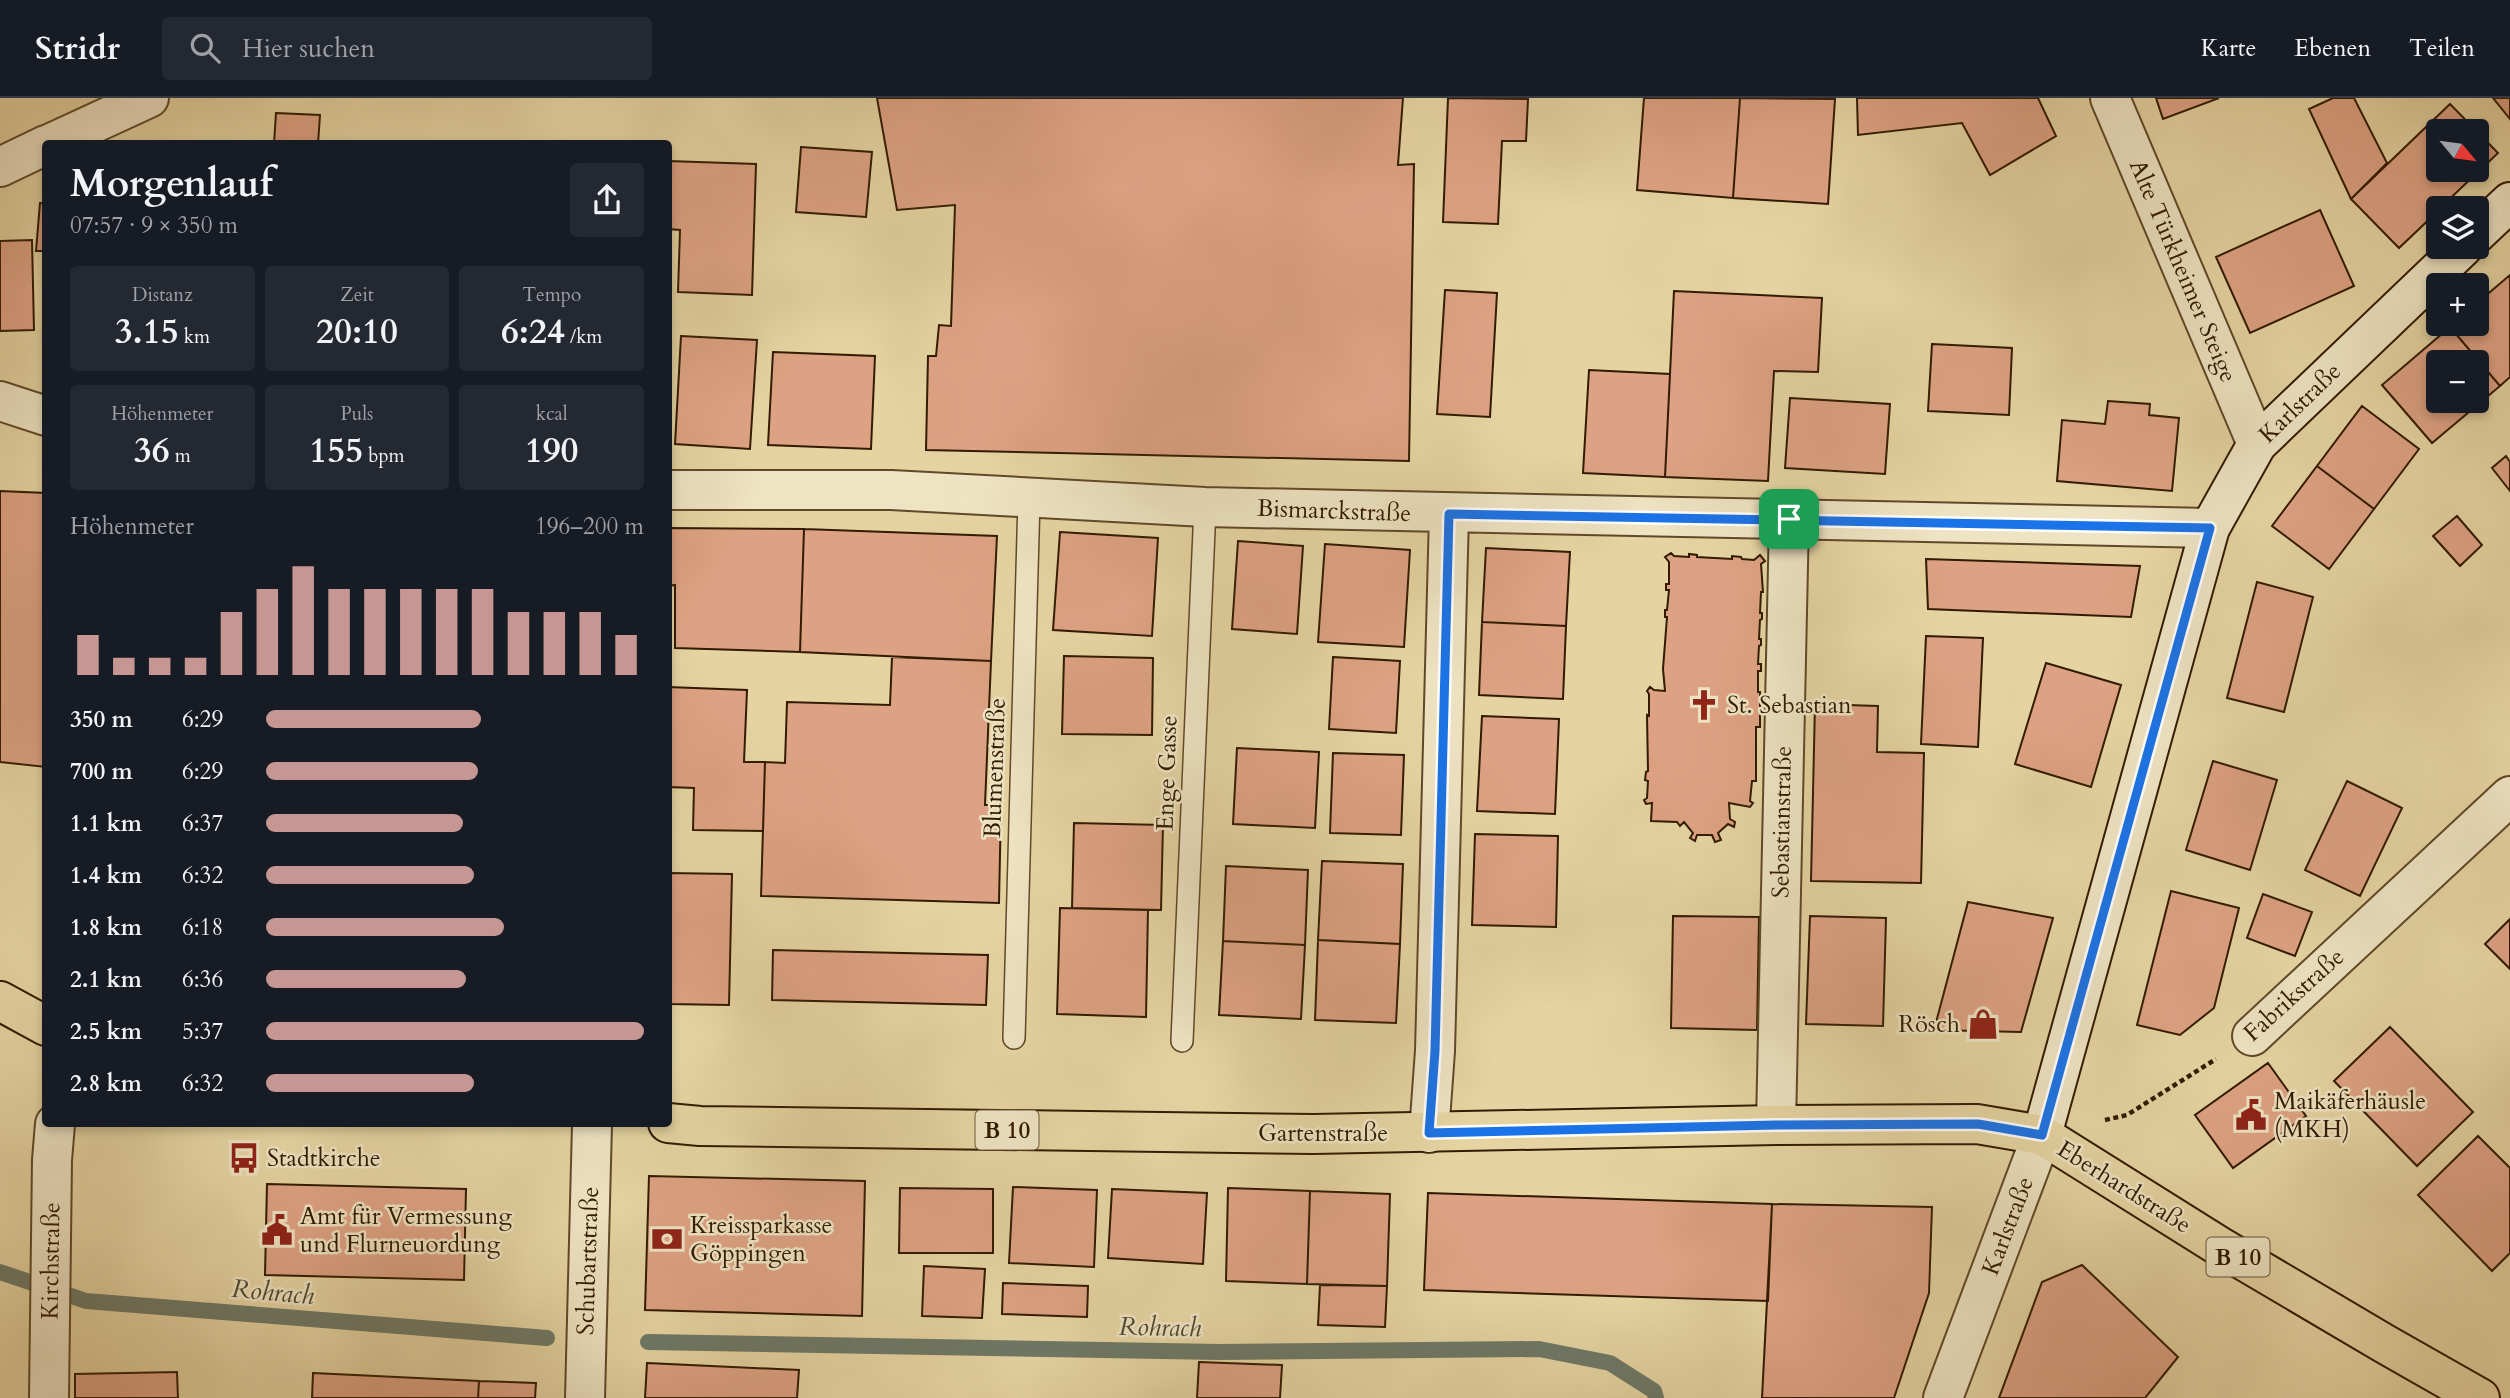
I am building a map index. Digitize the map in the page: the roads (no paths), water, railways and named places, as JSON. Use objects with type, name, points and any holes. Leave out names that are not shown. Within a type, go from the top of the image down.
[{"type":"main road","points":[[0,1000],[42,1024]]},
{"type":"main road","name":"Gartenstraße","points":[[672,1124],[1314,1134],[1978,1124]]},
{"type":"main road","name":"Eberhardstraße","points":[[1978,1124],[2042,1135],[2243,1260],[2480,1398]]},
{"type":"street","points":[[56,140],[149,98]]},
{"type":"street","name":"Alte Türkheimer Steige","points":[[2110,98],[2256,444]]},
{"type":"street","points":[[0,167],[42,146]]},
{"type":"street","points":[[2489,222],[2510,202]]},
{"type":"street","name":"Karlstraße","points":[[1943,1398],[2042,1135],[2210,528],[2256,444],[2450,259]]},
{"type":"street","points":[[0,401],[42,415]]},
{"type":"street","name":"Bismarckstraße","points":[[672,490],[891,490],[1205,507],[2210,528]]},
{"type":"street","points":[[1429,1133],[1435,1051],[1449,514]]},
{"type":"street","name":"Sebastianstraße","points":[[1776,1125],[1789,519]]},
{"type":"street","name":"Fabrikstraße","points":[[2252,1036],[2510,796]]},
{"type":"street","name":"Kirchstraße","points":[[49,1398],[55,1127]]},
{"type":"street","name":"Schubartstraße","points":[[585,1398],[592,1127]]},
{"type":"lane","name":"Blumenstraße","points":[[1014,1038],[1029,499]]},
{"type":"lane","name":"Enge Gasse","points":[[1182,1041],[1205,507]]},
{"type":"waterway","name":"Rohrach","points":[[0,1272],[86,1301],[547,1338]]},
{"type":"waterway","name":"Rohrach","points":[[648,1342],[1219,1352],[1539,1349],[1610,1363],[1654,1391],[1656,1398]]},
{"type":"place","name":"St. Sebastian","points":[[1704,705]]},
{"type":"place","name":"Rösch","points":[[1983,1024]]},
{"type":"place","name":"Maikäferhäusle (MKH)","points":[[2251,1115]]},
{"type":"place","name":"Stadtkirche","points":[[244,1158]]},
{"type":"place","name":"Amt für Vermessung und Flurneuordung","points":[[277,1230]]},
{"type":"place","name":"Kreissparkasse Göppingen","points":[[667,1239]]}]
